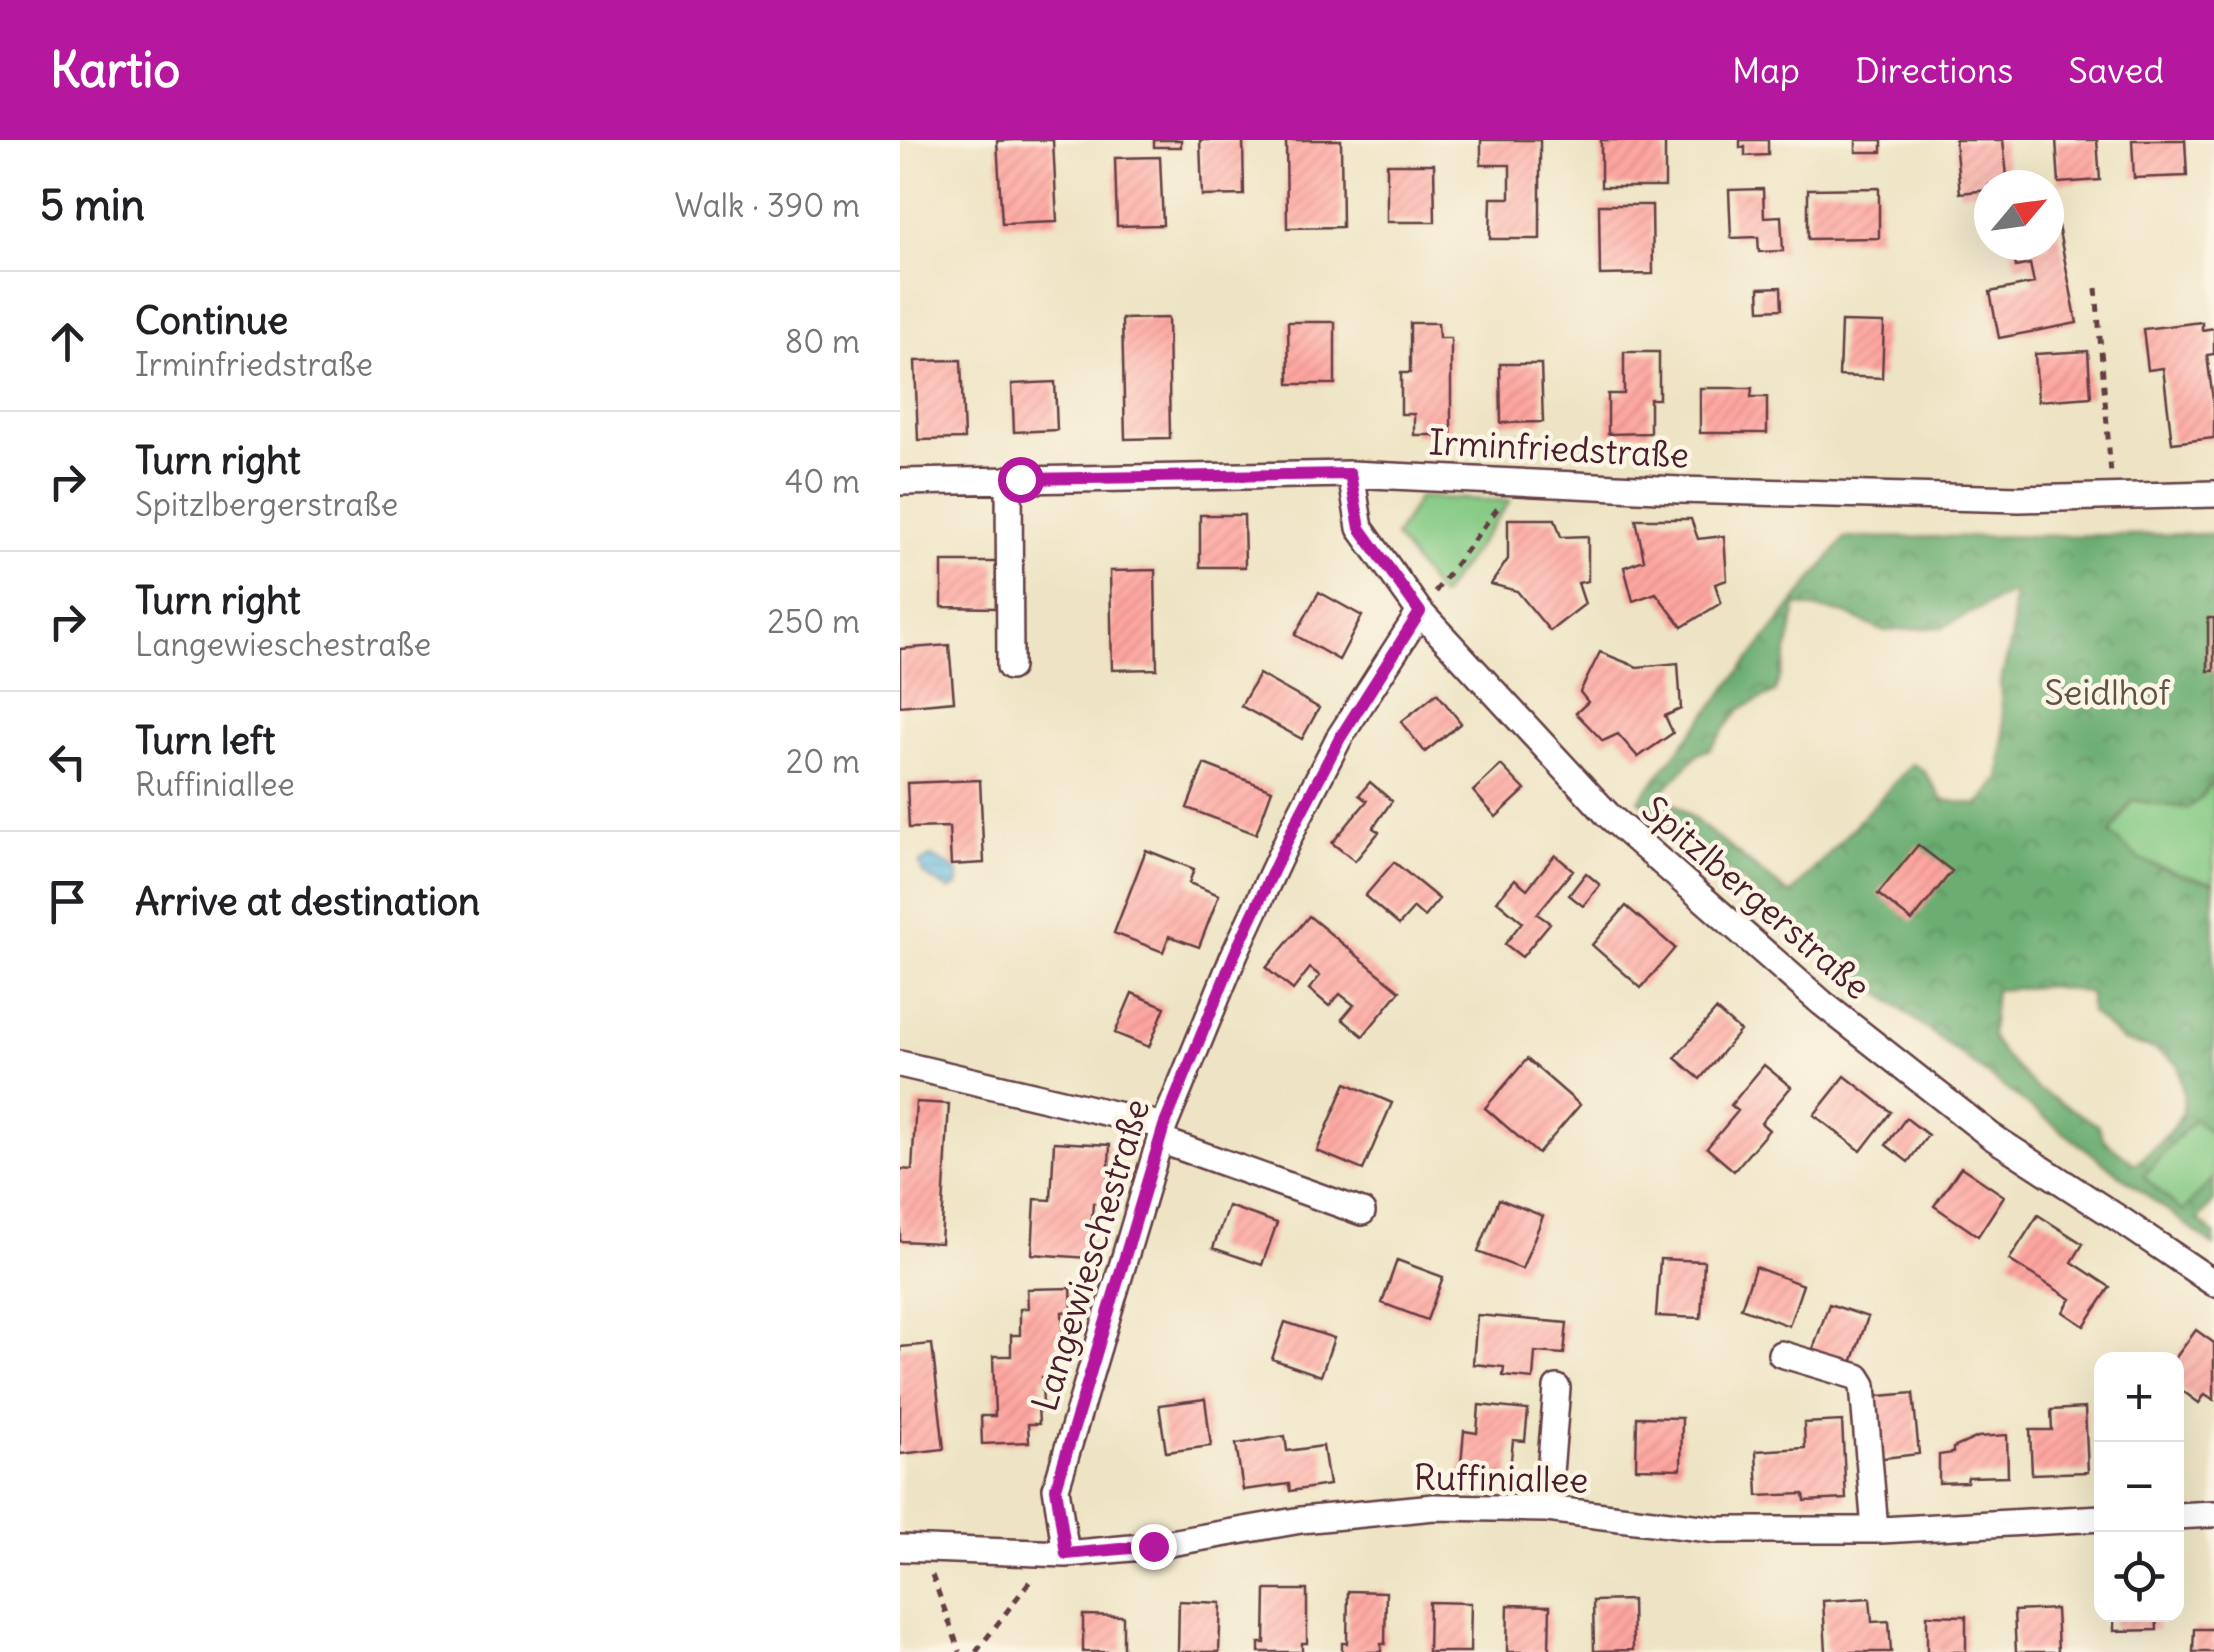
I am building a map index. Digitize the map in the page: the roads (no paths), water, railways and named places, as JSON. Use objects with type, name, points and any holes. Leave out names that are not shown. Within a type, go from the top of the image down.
[{"type":"street","name":"Irminfriedstraße","points":[[900,482],[1350,474],[1679,490],[2020,499],[2214,494]]},
{"type":"street","name":"Spitzlbergerstraße","points":[[1350,474],[1360,528],[1420,612],[1608,815],[1822,1003],[1991,1136],[2214,1283]]},
{"type":"street","points":[[1009,480],[1010,667]]},
{"type":"street","name":"Langewieschestraße","points":[[1058,1554],[1056,1488],[1162,1133],[1235,953],[1295,824],[1340,738],[1420,612]]},
{"type":"street","points":[[900,1064],[1162,1133],[1362,1212]]},
{"type":"street","points":[[1781,1354],[1858,1377],[1863,1385],[1876,1530]]},
{"type":"street","points":[[1547,1509],[1558,1388]]},
{"type":"street","name":"Ruffiniallee","points":[[900,1548],[1058,1554],[1153,1546],[1301,1520],[1434,1508],[1547,1509],[1717,1530],[1876,1530],[2094,1518]]},
{"type":"street","points":[[2184,1516],[2214,1514]]},
{"type":"water","points":[[931,857],[957,870],[959,884],[949,890],[923,874],[920,863]]},
{"type":"park label","name":"Seidlhof","points":[[2107,693]]}]
